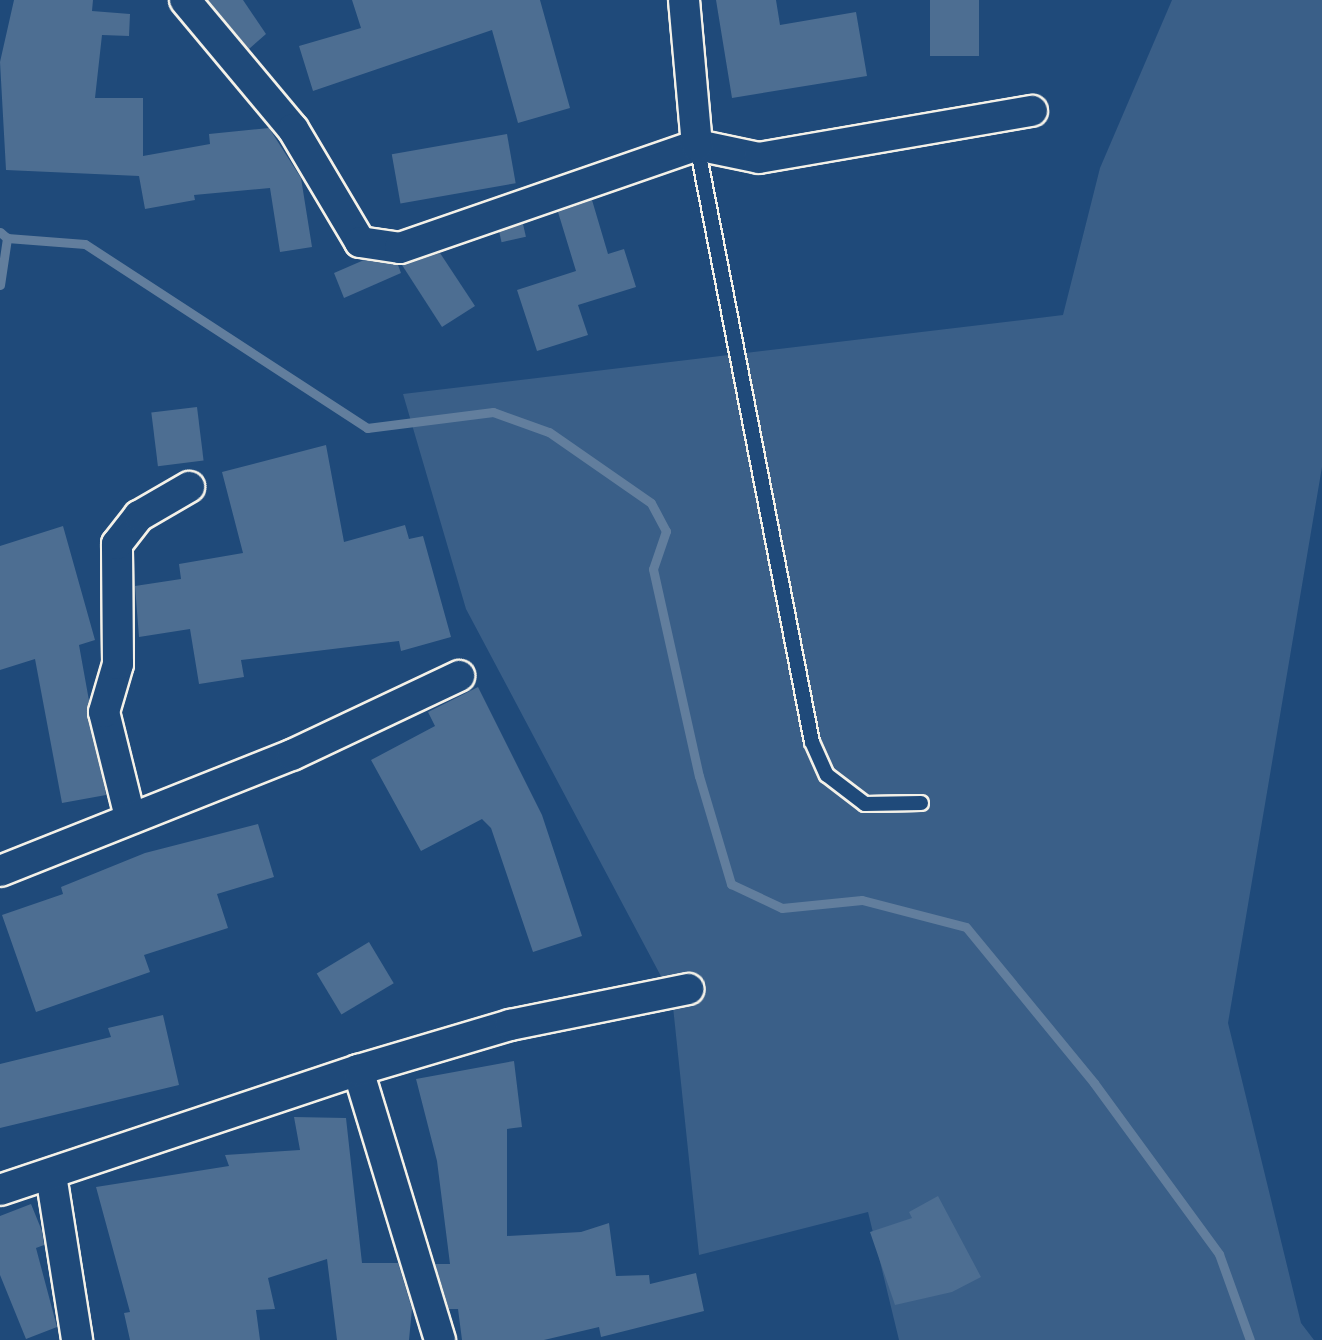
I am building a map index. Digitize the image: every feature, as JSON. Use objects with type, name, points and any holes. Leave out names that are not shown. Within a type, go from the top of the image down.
[{"type":"street","points":[[185,0],[293,129],[360,242],[400,248],[698,145],[759,158],[1032,111]]},
{"type":"street","points":[[684,0],[698,145]]},
{"type":"street","points":[[131,817],[104,712],[118,664],[117,544],[139,516],[189,487]]},
{"type":"street","points":[[0,871],[292,755],[459,676]]},
{"type":"street","points":[[0,1190],[51,1175],[358,1069],[510,1025],[688,989]]},
{"type":"street","points":[[358,1069],[440,1340]]},
{"type":"street","points":[[51,1175],[78,1340]]},
{"type":"lane","points":[[698,145],[812,742],[827,775],[865,804],[921,803]]},
{"type":"shaded area","points":[[1172,0],[1322,0],[1322,467],[1228,1023],[1301,1323],[1314,1340],[899,1340],[868,1212],[699,1255],[672,997],[466,609],[403,394],[1063,315],[1100,168]]},
{"type":"building","points":[[14,0],[93,0],[92,11],[130,14],[129,36],[102,35],[95,98],[143,98],[143,156],[210,144],[209,134],[269,128],[301,178],[312,247],[280,252],[270,188],[194,195],[195,200],[145,209],[139,176],[6,170],[0,62]]},
{"type":"building","points":[[208,0],[243,0],[266,34],[249,49]]},
{"type":"building","points":[[352,0],[540,0],[570,108],[518,123],[492,30],[313,91],[299,46],[361,28]]},
{"type":"building","points":[[716,0],[776,0],[780,25],[856,12],[867,76],[732,98]]},
{"type":"building","points":[[930,0],[979,0],[979,56],[930,56]]},
{"type":"building","points":[[507,134],[516,183],[400,204],[392,154]]},
{"type":"building","points":[[592,200],[608,254],[624,249],[636,287],[578,305],[588,335],[537,351],[517,290],[576,271],[558,212]]},
{"type":"building","points":[[523,224],[526,237],[502,242],[499,230]]},
{"type":"building","points":[[440,253],[475,306],[442,327],[402,265]]},
{"type":"building","points":[[364,260],[398,265],[401,273],[344,298],[334,273]]},
{"type":"building","points":[[197,407],[204,461],[158,466],[151,413]]},
{"type":"building","points":[[326,445],[344,542],[405,525],[409,539],[423,536],[451,637],[401,651],[399,641],[241,660],[244,677],[199,684],[190,629],[139,637],[135,586],[181,579],[179,564],[243,553],[222,472]]},
{"type":"building","points":[[63,526],[95,640],[79,645],[106,795],[62,803],[35,659],[0,670],[0,546]]},
{"type":"building","points":[[478,687],[542,815],[582,936],[533,952],[491,828],[482,819],[421,851],[371,760],[435,726],[428,712]]},
{"type":"building","points":[[258,824],[274,877],[217,894],[228,928],[144,955],[150,972],[36,1012],[2,915],[63,894],[61,887],[145,853]]},
{"type":"building","points":[[369,942],[394,983],[341,1015],[317,973]]},
{"type":"building","points":[[163,1015],[179,1085],[0,1128],[0,1064],[111,1037],[108,1028]]},
{"type":"building","points":[[514,1061],[522,1127],[507,1129],[507,1236],[581,1232],[609,1223],[616,1276],[649,1275],[650,1284],[696,1273],[704,1311],[601,1337],[599,1327],[544,1340],[462,1340],[458,1309],[449,1309],[435,1264],[450,1264],[437,1161],[416,1079]]},
{"type":"building","points":[[294,1117],[346,1118],[362,1263],[398,1263],[412,1309],[409,1340],[337,1340],[327,1259],[268,1278],[275,1309],[256,1310],[260,1340],[130,1340],[124,1313],[130,1312],[96,1187],[229,1166],[225,1155],[300,1150]]},
{"type":"building","points":[[938,1196],[981,1277],[952,1292],[895,1305],[870,1232],[912,1218],[909,1212]]},
{"type":"building","points":[[31,1204],[42,1231],[44,1245],[36,1248],[57,1327],[26,1339],[0,1275],[0,1216]]},
{"type":"waterway","points":[[0,232],[7,238],[85,244],[367,428],[493,412],[549,432],[651,503],[666,531],[653,569],[699,776],[731,884],[782,908],[862,900],[966,927],[1094,1083],[1219,1254],[1250,1340]]},
{"type":"waterway","points":[[0,285],[7,238]]}]
